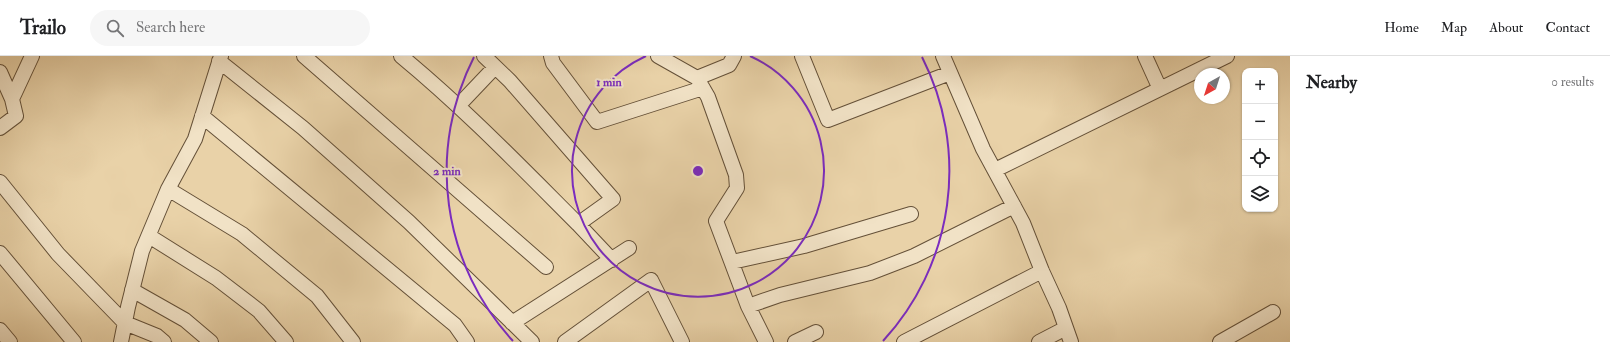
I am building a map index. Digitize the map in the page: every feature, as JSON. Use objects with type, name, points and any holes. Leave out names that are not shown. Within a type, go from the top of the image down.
[{"type":"street","points":[[12,99],[32,56]]},
{"type":"street","points":[[304,56],[546,267]]},
{"type":"street","points":[[401,56],[458,106],[578,224],[612,260]]},
{"type":"street","points":[[484,56],[510,81],[613,199],[578,224]]},
{"type":"street","points":[[550,56],[553,63],[597,122],[700,83],[729,65],[734,56]]},
{"type":"street","points":[[658,56],[700,83],[708,97],[736,175],[737,188],[716,221],[748,306],[766,342]]},
{"type":"street","points":[[802,56],[828,120],[950,73]]},
{"type":"street","points":[[942,56],[983,149],[1023,223],[1042,271],[1059,308],[1071,342]]},
{"type":"street","points":[[1145,56],[1160,89]]},
{"type":"street","points":[[994,170],[1226,56]]},
{"type":"street","points":[[121,342],[142,251],[168,189],[195,139],[220,59],[303,128],[409,222],[532,342]]},
{"type":"street","points":[[458,106],[495,67]]},
{"type":"street","points":[[0,72],[12,99],[16,116],[0,128]]},
{"type":"street","points":[[202,116],[455,325],[467,342]]},
{"type":"street","points":[[0,182],[58,254],[125,324],[157,336],[164,342]]},
{"type":"street","points":[[168,189],[242,234],[317,296],[353,342]]},
{"type":"street","points":[[748,306],[780,295],[870,272],[914,256],[1014,206]]},
{"type":"street","points":[[732,262],[804,246],[911,214]]},
{"type":"street","points":[[149,236],[216,278],[259,311],[286,342]]},
{"type":"street","points":[[512,323],[629,248]]},
{"type":"street","points":[[0,253],[74,342]]},
{"type":"street","points":[[904,342],[1042,271]]},
{"type":"street","points":[[565,342],[651,280],[682,342]]},
{"type":"street","points":[[132,290],[185,320],[212,342]]},
{"type":"street","points":[[1220,342],[1273,312]]},
{"type":"street","points":[[1039,342],[1066,328]]},
{"type":"street","points":[[0,330],[10,342]]},
{"type":"street","points":[[795,342],[816,332]]}]
